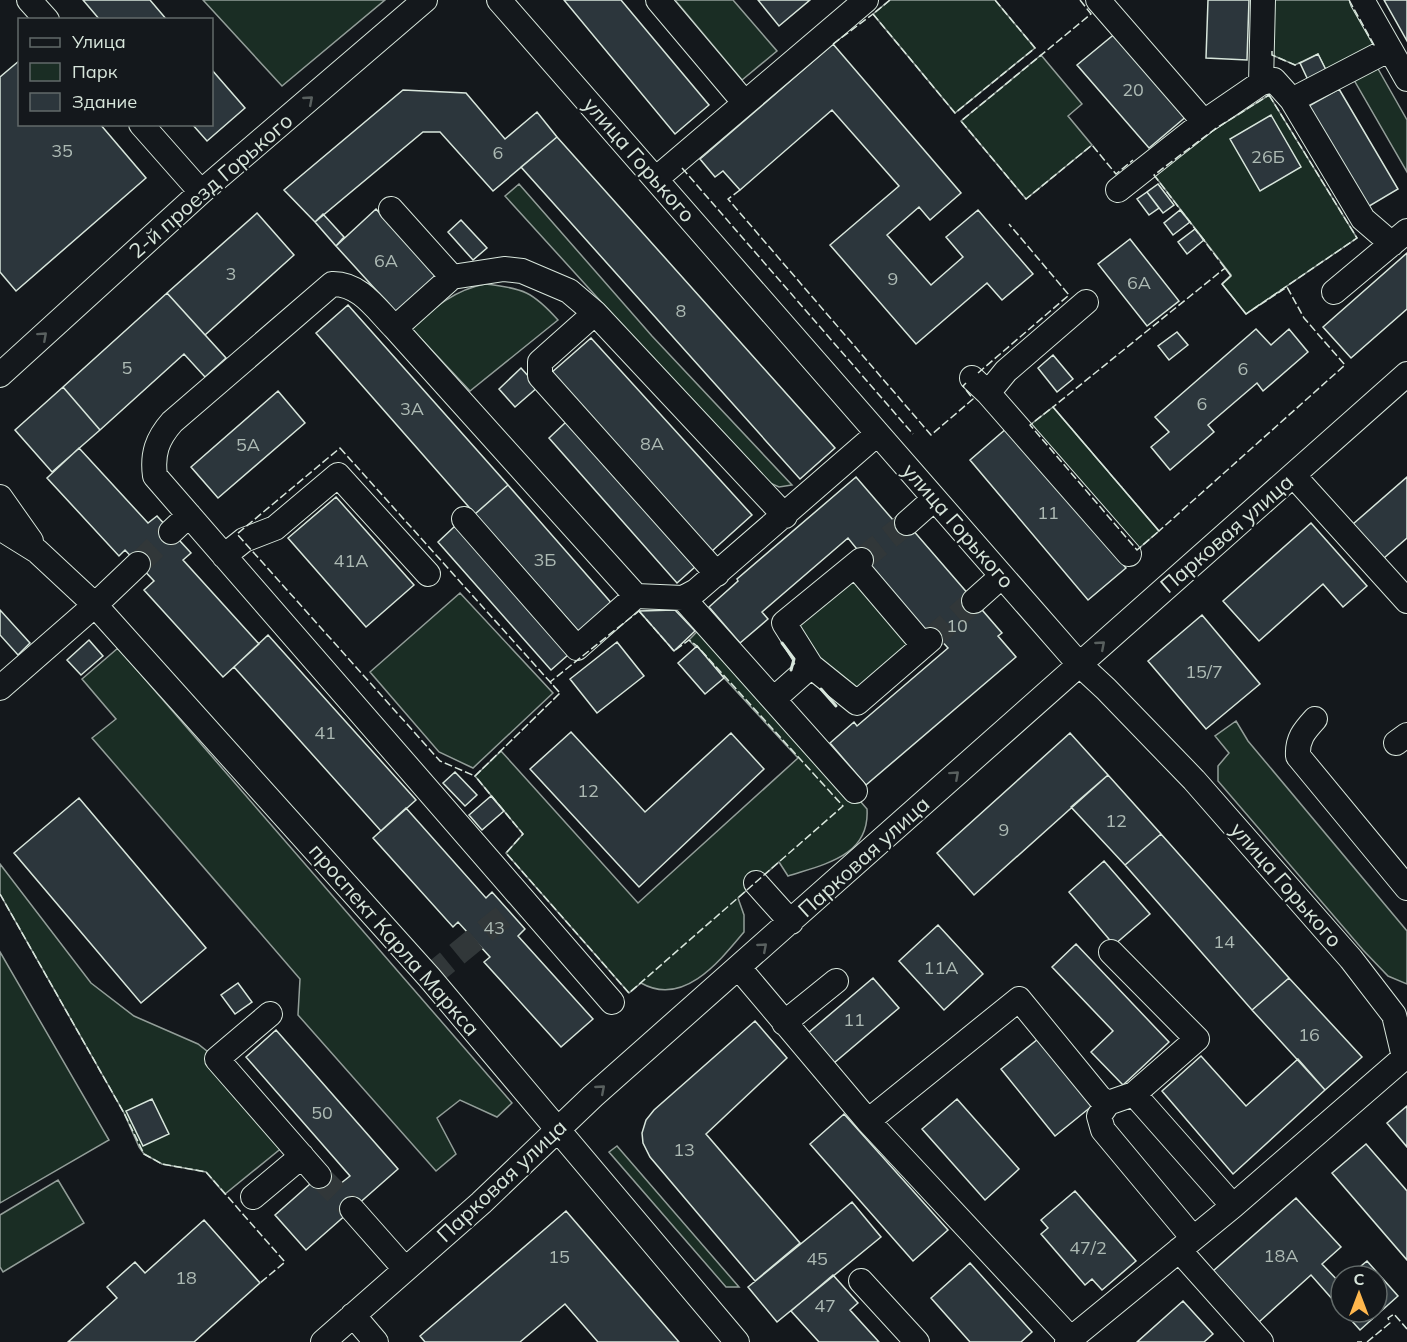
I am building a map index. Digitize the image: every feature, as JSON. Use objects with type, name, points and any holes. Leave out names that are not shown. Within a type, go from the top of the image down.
[{"type":"street","points":[[29,0],[45,18]]},
{"type":"street","name":"2-й проезд Горького","points":[[0,375],[201,192],[425,0]]},
{"type":"street","name":"улица Горького","points":[[499,0],[657,178],[1079,664],[1194,780],[1401,1015],[1406,1056]]},
{"type":"street","points":[[658,0],[744,102]]},
{"type":"street","points":[[657,178],[866,0]]},
{"type":"street","points":[[1098,0],[1204,122]]},
{"type":"street","points":[[1261,83],[1263,0]]},
{"type":"street","points":[[1362,0],[1407,79]]},
{"type":"street","points":[[1292,100],[1390,49]]},
{"type":"street","points":[[1118,190],[1204,122],[1261,83],[1274,80],[1292,100],[1363,219],[1400,237],[1334,292]]},
{"type":"street","points":[[143,126],[201,192]]},
{"type":"street","points":[[391,209],[452,277]]},
{"type":"street","points":[[395,328],[452,277],[479,271],[522,271],[569,291],[595,313],[785,516]]},
{"type":"street","points":[[612,1002],[155,476],[153,460],[155,447],[162,433],[172,422],[332,284],[345,284],[360,292],[395,328],[636,596]]},
{"type":"street","points":[[1086,302],[1006,371],[980,386],[1129,555]]},
{"type":"street","points":[[595,313],[540,362],[540,376],[717,574]]},
{"type":"street","name":"Парковая улица","points":[[323,1342],[481,1203],[558,1130],[1079,664],[1407,374]]},
{"type":"street","points":[[464,519],[577,648],[636,596],[683,598],[696,591],[877,434]]},
{"type":"street","points":[[224,556],[244,540],[275,528],[338,475],[428,574]]},
{"type":"street","points":[[1294,476],[1407,602]]},
{"type":"street","name":"проспект Карла Маркса","points":[[0,497],[37,551]]},
{"type":"street","points":[[907,523],[934,499]]},
{"type":"street","points":[[171,532],[189,515]]},
{"type":"street","name":"проспект Карла Маркса","points":[[0,528],[37,551],[95,605],[429,977],[737,1342]]},
{"type":"street","points":[[858,562],[926,642],[857,703],[811,666],[784,623],[858,562]]},
{"type":"street","points":[[0,688],[138,564]]},
{"type":"street","points":[[974,601],[1002,576]]},
{"type":"street","points":[[683,598],[775,698],[855,790]]},
{"type":"street","points":[[775,698],[811,666]]},
{"type":"street","points":[[1315,719],[1302,734],[1298,744],[1298,756],[1407,888]]},
{"type":"street","points":[[756,883],[791,922]]},
{"type":"street","points":[[1111,952],[1197,1039],[1134,1094],[1108,1103],[1099,1116],[1103,1130],[1261,1342]]},
{"type":"street","points":[[739,968],[868,1121],[1069,1340],[1233,1206],[1406,1056]]},
{"type":"street","points":[[784,1023],[836,981]]},
{"type":"street","points":[[868,1121],[1019,999],[1100,1098],[1108,1103]]},
{"type":"street","points":[[270,1014],[217,1059],[319,1176]]},
{"type":"street","points":[[1134,1094],[1233,1206]]},
{"type":"street","points":[[253,1197],[302,1156]]},
{"type":"street","points":[[352,1209],[405,1269]]},
{"type":"street","points":[[861,1281],[917,1342]]},
{"type":"street","points":[[353,1315],[376,1342]]},
{"type":"green space","points":[[203,0],[385,0],[282,86]]},
{"type":"green space","points":[[675,0],[733,0],[777,51],[742,80]]},
{"type":"green space","points":[[890,0],[995,0],[1035,48],[955,113],[873,14]]},
{"type":"green space","points":[[1273,0],[1349,0],[1374,45],[1326,70],[1318,54],[1295,65],[1272,55]]},
{"type":"green space","points":[[1041,55],[1082,104],[1068,116],[1092,145],[1026,199],[961,121]]},
{"type":"green space","points":[[1377,67],[1407,120],[1407,172],[1354,80]]},
{"type":"green space","points":[[1269,95],[1357,238],[1246,314],[1222,284],[1231,275],[1154,175],[1215,129]]},
{"type":"green space","points":[[519,184],[652,336],[792,485],[779,487],[763,480],[505,196]]},
{"type":"green space","points":[[485,284],[509,287],[526,293],[534,297],[558,320],[470,391],[411,328],[454,295]]},
{"type":"green space","points":[[1053,407],[1159,531],[1137,550],[1030,425]]},
{"type":"green space","points":[[855,565],[923,645],[857,703],[784,623]]},
{"type":"green space","points":[[460,593],[553,693],[473,768],[439,752],[370,672]]},
{"type":"green space","points":[[706,622],[867,809],[866,825],[861,838],[842,856],[788,876],[779,862],[738,898],[744,915],[744,932],[699,978],[671,989],[656,989],[641,983],[629,993],[506,853],[523,834],[475,776],[501,751],[638,903],[798,758],[689,640]]},
{"type":"green space","points":[[118,648],[512,1103],[497,1117],[460,1100],[437,1118],[456,1154],[436,1171],[298,1015],[300,979],[92,738],[116,719],[82,679]]},
{"type":"green space","points":[[1236,721],[1248,741],[1407,931],[1407,984],[1388,976],[1363,950],[1218,781],[1218,766],[1229,753],[1215,736]]},
{"type":"green space","points":[[0,864],[91,983],[134,1016],[198,1044],[217,1059],[289,1142],[225,1194],[206,1172],[162,1164],[144,1154],[124,1113],[0,894]]},
{"type":"green space","points":[[0,952],[109,1140],[0,1203]]},
{"type":"green space","points":[[617,1146],[739,1287],[726,1287],[609,1152]]},
{"type":"green space","points":[[58,1180],[84,1223],[3,1272],[0,1267],[0,1215]]},
{"type":"building","points":[[83,0],[150,0],[165,18],[98,18]]},
{"type":"building","points":[[564,0],[621,0],[709,105],[675,134]]},
{"type":"building","points":[[758,0],[810,0],[779,26]]},
{"type":"building","points":[[1208,0],[1249,0],[1247,60],[1206,58]]},
{"type":"building","points":[[1384,0],[1407,0],[1407,41]]},
{"type":"building","points":[[1117,32],[1188,115],[1149,148],[1077,65]]},
{"type":"building","points":[[833,44],[961,193],[930,220],[919,207],[887,235],[931,285],[963,257],[946,237],[978,210],[1033,274],[1002,300],[987,283],[916,344],[830,245],[899,186],[832,110],[740,190],[723,171],[715,177],[700,159]]},
{"type":"building","points":[[1318,54],[1326,70],[1308,80],[1300,63]]},
{"type":"building","points":[[18,62],[18,126],[102,126],[146,178],[16,291],[0,272],[0,77]]},
{"type":"building","points":[[213,71],[245,108],[207,141],[194,126],[213,126]]},
{"type":"building","points":[[1339,89],[1398,189],[1366,208],[1307,107]]},
{"type":"building","points":[[403,90],[466,93],[505,139],[537,112],[557,137],[493,191],[440,132],[423,132],[315,222],[284,190]]},
{"type":"building","points":[[1271,115],[1301,167],[1260,191],[1230,139]]},
{"type":"building","points":[[557,137],[835,448],[800,479],[521,167]]},
{"type":"building","points":[[1158,184],[1174,205],[1163,213],[1147,192]]},
{"type":"building","points":[[1147,192],[1159,208],[1149,215],[1137,199]]},
{"type":"building","points":[[376,209],[436,276],[396,312],[336,246]]},
{"type":"building","points":[[1180,210],[1190,222],[1173,235],[1164,223]]},
{"type":"building","points":[[257,213],[294,255],[205,335],[167,293]]},
{"type":"building","points":[[323,214],[344,237],[336,246],[315,222]]},
{"type":"building","points":[[461,220],[487,248],[473,260],[448,232]]},
{"type":"building","points":[[1195,229],[1204,240],[1187,254],[1178,242]]},
{"type":"building","points":[[1130,239],[1179,301],[1147,326],[1098,264]]},
{"type":"building","points":[[1407,253],[1407,309],[1351,358],[1323,327]]},
{"type":"building","points":[[167,293],[226,358],[205,377],[184,354],[100,430],[63,387]]},
{"type":"building","points":[[348,305],[508,485],[475,514],[316,333]]},
{"type":"building","points":[[1256,329],[1271,345],[1289,329],[1308,352],[1263,391],[1257,383],[1208,425],[1214,432],[1170,470],[1151,447],[1169,432],[1155,417]]},
{"type":"building","points":[[1177,332],[1188,345],[1169,360],[1158,346]]},
{"type":"building","points":[[591,338],[752,515],[712,551],[551,373]]},
{"type":"building","points":[[1053,355],[1073,379],[1057,392],[1038,368]]},
{"type":"building","points":[[521,368],[538,387],[515,407],[499,389]]},
{"type":"building","points":[[63,387],[100,430],[52,472],[15,430]]},
{"type":"building","points":[[278,391],[305,423],[218,498],[191,467]]},
{"type":"building","points":[[566,422],[695,567],[677,583],[549,438]]},
{"type":"building","points":[[1007,428],[1126,568],[1088,600],[970,460]]},
{"type":"building","points":[[79,448],[148,523],[157,516],[191,553],[183,560],[259,644],[223,677],[144,590],[154,581],[125,550],[119,556],[47,478]]},
{"type":"building","points":[[856,477],[893,520],[899,514],[1002,633],[998,636],[1016,657],[866,785],[830,743],[854,722],[857,726],[948,648],[939,638],[933,643],[848,538],[762,612],[768,619],[740,643],[709,607],[738,581],[737,579]]},
{"type":"building","points":[[1407,477],[1407,538],[1384,558],[1353,524]]},
{"type":"building","points":[[508,485],[614,606],[582,635],[475,514]]},
{"type":"building","points":[[336,497],[414,585],[366,627],[288,538]]},
{"type":"building","points":[[1311,523],[1367,586],[1343,607],[1323,584],[1259,641],[1223,601]]},
{"type":"building","points":[[455,526],[568,655],[551,670],[438,542]]},
{"type":"building","points":[[0,610],[30,643],[18,655],[0,635]]},
{"type":"building","points":[[675,610],[695,631],[674,651],[639,611]]},
{"type":"building","points":[[1202,615],[1260,684],[1206,729],[1148,661]]},
{"type":"building","points":[[268,635],[416,800],[381,831],[234,667]]},
{"type":"building","points":[[89,640],[103,656],[81,675],[67,660]]},
{"type":"building","points":[[617,642],[644,676],[597,713],[570,679]]},
{"type":"building","points":[[697,646],[724,678],[705,694],[678,663]]},
{"type":"building","points":[[571,732],[645,812],[731,733],[764,769],[639,887],[530,769]]},
{"type":"building","points":[[1070,733],[1108,775],[974,895],[937,853]]},
{"type":"building","points":[[455,772],[477,795],[465,806],[443,783]]},
{"type":"building","points":[[1108,775],[1161,834],[1125,865],[1071,807]]},
{"type":"building","points":[[491,796],[504,811],[482,830],[469,815]]},
{"type":"building","points":[[79,798],[206,948],[141,1003],[14,853]]},
{"type":"building","points":[[406,808],[486,898],[492,892],[525,929],[518,936],[593,1019],[561,1047],[484,962],[490,957],[458,922],[453,927],[373,838]]},
{"type":"building","points":[[1161,834],[1289,978],[1252,1010],[1125,865]]},
{"type":"building","points":[[1104,861],[1150,914],[1114,945],[1069,892]]},
{"type":"building","points":[[938,925],[983,974],[944,1010],[899,961]]},
{"type":"building","points":[[1076,944],[1169,1042],[1123,1085],[1091,1052],[1113,1031],[1052,967]]},
{"type":"building","points":[[873,978],[899,1008],[834,1063],[808,1033]]},
{"type":"building","points":[[1289,978],[1362,1057],[1325,1090],[1252,1010]]},
{"type":"building","points":[[238,983],[252,1002],[235,1014],[221,995]]},
{"type":"building","points":[[755,1021],[787,1058],[706,1134],[800,1243],[755,1281],[650,1157],[643,1143],[642,1133],[646,1120],[654,1110]]},
{"type":"building","points":[[276,1030],[398,1169],[306,1250],[275,1215],[327,1169],[340,1184],[350,1176],[246,1057]]},
{"type":"building","points":[[1038,1039],[1092,1106],[1055,1136],[1001,1069]]},
{"type":"building","points":[[1201,1056],[1246,1106],[1298,1059],[1325,1090],[1233,1174],[1162,1091]]},
{"type":"building","points":[[152,1099],[169,1134],[143,1146],[126,1111]]},
{"type":"building","points":[[957,1099],[1019,1169],[985,1200],[922,1129]]},
{"type":"building","points":[[1407,1106],[1407,1147],[1387,1123]]},
{"type":"building","points":[[844,1114],[948,1230],[913,1261],[810,1144]]},
{"type":"building","points":[[1366,1144],[1407,1191],[1407,1260],[1332,1173]]},
{"type":"building","points":[[1075,1191],[1136,1261],[1102,1290],[1092,1279],[1085,1285],[1041,1234],[1048,1228],[1041,1220]]},
{"type":"building","points":[[1296,1198],[1341,1247],[1322,1264],[1329,1271],[1329,1295],[1311,1275],[1259,1322],[1213,1271]]},
{"type":"building","points":[[852,1202],[881,1237],[777,1322],[748,1287]]},
{"type":"building","points":[[566,1211],[679,1342],[598,1342],[565,1304],[520,1342],[425,1342],[420,1336]]},
{"type":"building","points":[[204,1220],[260,1283],[194,1342],[68,1342],[117,1298],[107,1287],[135,1262],[145,1273]]},
{"type":"building","points":[[970,1263],[1032,1332],[1021,1342],[970,1342],[931,1298]]},
{"type":"building","points":[[833,1275],[858,1303],[850,1310],[879,1342],[819,1342],[791,1311]]},
{"type":"building","points":[[1389,1286],[1398,1296],[1389,1304]]},
{"type":"building","points":[[1183,1301],[1213,1334],[1204,1342],[1137,1342]]},
{"type":"building","points":[[1355,1324],[1367,1324],[1360,1330]]},
{"type":"tunnel","points":[[861,560],[907,523]]},
{"type":"tunnel","points":[[138,564],[171,532]]},
{"type":"tunnel","points":[[930,640],[974,601]]},
{"type":"tunnel","points":[[429,977],[523,900]]},
{"type":"tunnel","points":[[319,1176],[352,1209]]},
{"type":"fence","points":[[890,0],[873,14],[955,113],[1035,48],[995,0]]},
{"type":"fence","points":[[1080,0],[1091,14],[961,121],[1026,199],[1092,145],[1116,174],[1133,160]]},
{"type":"fence","points":[[1349,0],[1374,45],[1371,47]]},
{"type":"fence","points":[[833,44],[873,14]]},
{"type":"fence","points":[[1272,51],[1272,55],[1295,65],[1302,62]]},
{"type":"fence","points":[[1269,95],[1357,238],[1246,314],[1222,284],[1231,276],[1154,175],[1215,129],[1269,95]]},
{"type":"fence","points":[[682,168],[913,434]]},
{"type":"fence","points":[[740,190],[728,199],[931,435],[973,399],[963,386],[966,383]]},
{"type":"fence","points":[[978,373],[1069,295],[1009,224]]},
{"type":"fence","points":[[1225,268],[1231,276],[1222,284],[1246,314],[1287,287],[1304,318],[1345,365],[1159,531],[1053,407],[1225,268]]},
{"type":"fence","points":[[1053,407],[1159,531],[1137,550],[1030,425],[1053,407]]},
{"type":"fence","points":[[340,448],[560,693],[475,776],[440,761],[237,534],[340,448]]},
{"type":"fence","points":[[639,611],[674,651],[689,640],[697,646],[843,806],[629,993],[506,853],[523,834],[475,776],[560,693],[550,682],[639,611]]},
{"type":"fence","points":[[0,894],[124,1113],[144,1154],[162,1164],[206,1172],[285,1262],[260,1283]]},
{"type":"fence","points":[[1367,1342],[1390,1323],[1388,1318],[1394,1314],[1407,1329]]},
{"type":"fence","points":[[1357,1342],[1362,1342]]},
{"type":"wall","points":[[782,643],[794,659],[791,670]]},
{"type":"wall","points":[[821,689],[836,706]]}]
